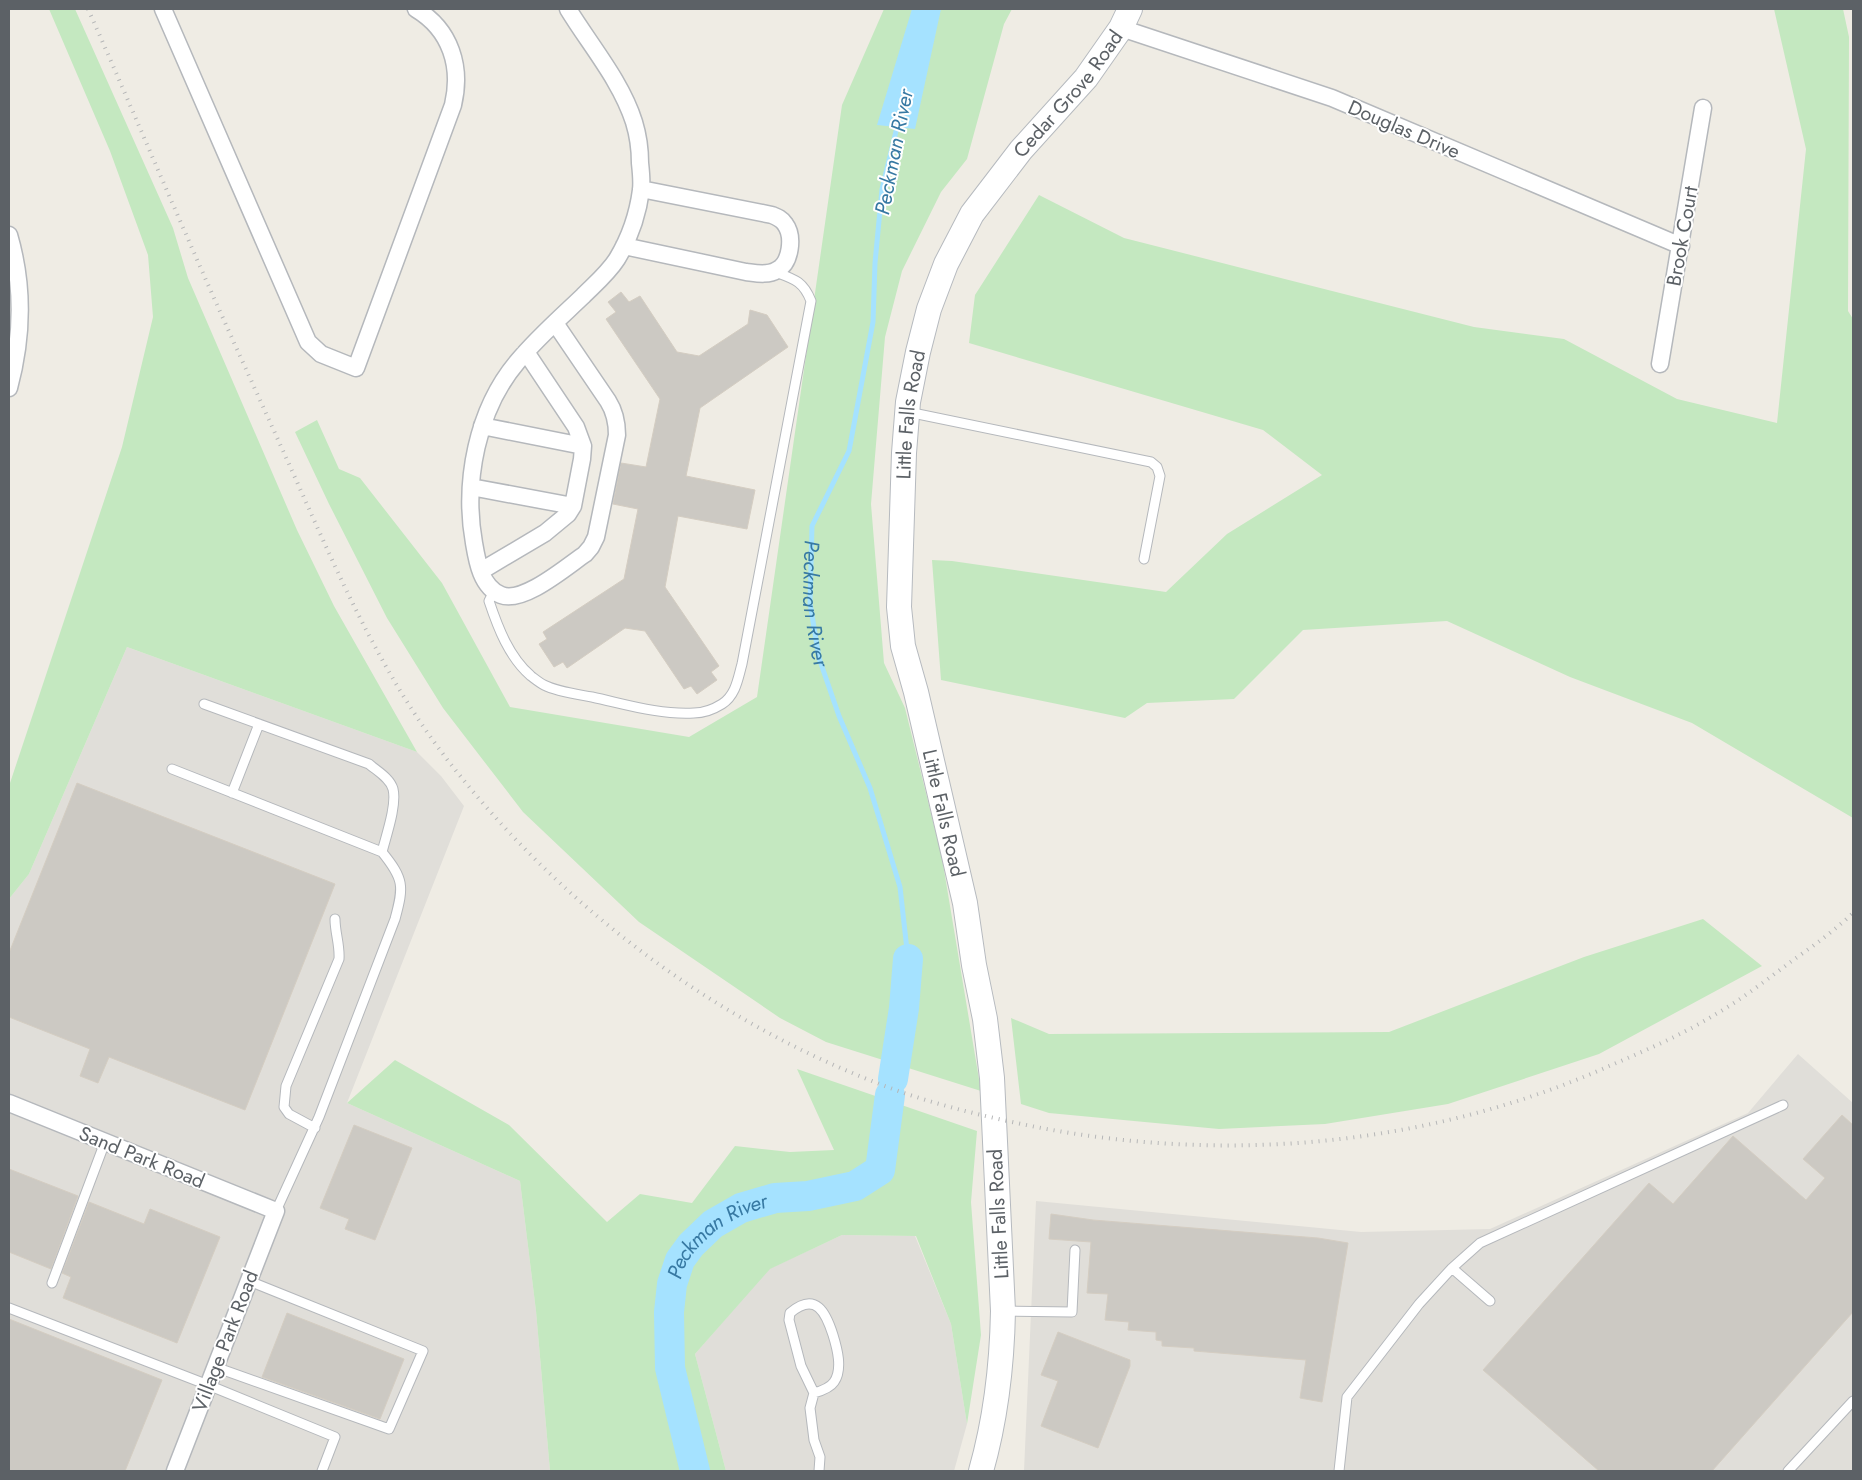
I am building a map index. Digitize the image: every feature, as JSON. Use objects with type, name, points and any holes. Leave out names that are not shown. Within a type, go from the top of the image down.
[{"type":"street","points":[[163,9],[308,342],[321,354],[356,368],[453,104],[456,91],[456,64],[446,39],[432,20],[416,9]]},
{"type":"street","points":[[555,323],[614,410],[616,435],[596,537],[591,547],[584,554],[528,593],[503,596],[494,592],[487,584],[481,571],[471,527],[471,487],[475,456],[482,426],[498,391],[512,368],[526,352],[555,323],[603,276],[616,259],[624,246],[635,216],[641,189],[640,160],[634,122],[622,95],[568,9]]},
{"type":"street","name":"Cedar Grove Road","points":[[1001,176],[1020,150],[1086,78],[1125,18]]},
{"type":"street","name":"Douglas Drive","points":[[1125,18],[1332,98],[1681,246]]},
{"type":"street","name":"Brook Court","points":[[1660,364],[1703,108]]},
{"type":"street","name":"Little Falls Road","points":[[981,1471],[996,1403],[1001,1365],[1003,1311],[992,1078],[985,1019],[965,903],[916,692],[903,646],[899,607],[907,412],[924,326],[946,264],[972,214],[1001,176]]},
{"type":"street","points":[[624,246],[760,274],[775,272],[784,264],[788,256],[790,239],[788,229],[779,218],[757,211],[641,189]]},
{"type":"street","points":[[9,235],[18,270],[21,318],[19,342],[9,388]]},
{"type":"street","points":[[481,571],[561,521],[573,506],[583,446],[576,427],[526,352]]},
{"type":"street","points":[[482,426],[583,446]]},
{"type":"street","points":[[471,487],[573,506]]},
{"type":"street","name":"Sand Park Road","points":[[9,1103],[276,1211]]},
{"type":"street","name":"Village Park Road","points":[[174,1471],[276,1211]]},
{"type":"lane","points":[[494,592],[489,601],[506,643],[519,664],[532,677],[544,685],[561,691],[656,711],[677,713],[706,711],[724,703],[730,697],[735,689],[742,664],[811,301],[800,282],[775,272]]},
{"type":"lane","points":[[907,412],[1151,462],[1157,467],[1160,476],[1144,559]]},
{"type":"lane","points":[[204,704],[369,764],[385,776],[393,789],[393,804],[382,852]]},
{"type":"lane","points":[[232,793],[259,724]]},
{"type":"lane","points":[[172,769],[382,852],[393,865],[401,881],[401,896],[395,919],[315,1128],[276,1211]]},
{"type":"lane","points":[[315,1128],[289,1114],[284,1107],[286,1086],[340,959],[335,918]]},
{"type":"lane","points":[[1339,1471],[1347,1397],[1419,1304],[1452,1268],[1480,1242],[1783,1105]]},
{"type":"lane","points":[[52,1283],[105,1142]]},
{"type":"lane","points":[[1003,1311],[1072,1312],[1074,1250]]},
{"type":"lane","points":[[1452,1268],[1490,1301]]},
{"type":"lane","points":[[215,1367],[389,1429],[423,1350],[248,1281]]},
{"type":"lane","points":[[814,1393],[824,1390],[834,1382],[838,1372],[838,1358],[832,1332],[824,1312],[815,1305],[804,1305],[790,1313],[788,1320],[801,1366],[814,1393],[810,1408],[814,1440],[820,1457],[819,1471]]},
{"type":"lane","points":[[9,1308],[208,1385],[335,1437],[322,1471]]},
{"type":"lane","points":[[1788,1471],[1853,1401]]},
{"type":"shaded area","points":[[127,647],[417,752],[441,776],[464,806],[347,1103],[520,1181],[536,1311],[550,1471],[9,1471],[9,899],[29,874]]},
{"type":"shaded area","points":[[1798,1054],[1853,1103],[1853,1471],[1024,1471],[1036,1201],[1361,1232],[1490,1229],[1748,1113]]},
{"type":"shaded area","points":[[842,1235],[915,1236],[951,1324],[967,1424],[954,1471],[726,1471],[695,1354],[769,1269]]},
{"type":"green space","points":[[49,9],[75,9],[173,228],[188,278],[297,530],[334,606],[417,752],[127,647],[29,874],[9,899],[9,786],[122,447],[153,317],[148,255],[110,151]]},
{"type":"green space","points":[[884,9],[1012,9],[1004,24],[967,159],[941,192],[902,271],[885,337],[871,504],[884,663],[905,708],[942,858],[981,1091],[826,1042],[780,1018],[639,922],[523,812],[443,708],[387,618],[295,432],[317,420],[339,469],[360,478],[442,583],[510,707],[689,737],[757,697],[842,105]]},
{"type":"green space","points":[[1774,9],[1843,9],[1849,37],[1848,311],[1853,319],[1853,818],[1692,723],[1570,677],[1447,621],[1303,630],[1234,699],[1147,703],[1125,718],[941,680],[932,560],[952,561],[1166,592],[1227,534],[1322,475],[1263,430],[969,343],[975,295],[1039,195],[1124,238],[1474,327],[1564,339],[1677,399],[1777,423],[1806,149]]},
{"type":"green space","points":[[1703,919],[1762,966],[1599,1054],[1448,1104],[1325,1124],[1219,1129],[1049,1113],[1021,1104],[1011,1018],[1049,1034],[1389,1032],[1584,957]]},
{"type":"green space","points":[[395,1060],[509,1125],[607,1222],[640,1194],[692,1203],[735,1146],[790,1152],[834,1150],[797,1069],[977,1131],[971,1202],[981,1335],[967,1424],[951,1324],[916,1236],[842,1235],[770,1269],[695,1354],[726,1471],[550,1471],[536,1311],[520,1181],[347,1103]]},
{"type":"water","points":[[912,9],[941,9],[915,129],[877,125]]},
{"type":"building","points":[[621,292],[629,302],[640,296],[677,352],[699,356],[748,324],[750,310],[767,315],[788,347],[700,408],[686,476],[755,490],[747,529],[678,516],[665,587],[719,666],[711,672],[717,680],[697,694],[691,686],[684,689],[645,631],[625,628],[567,668],[563,662],[554,667],[539,644],[547,639],[543,632],[624,579],[638,509],[613,504],[621,463],[646,467],[660,399],[606,319],[616,312],[608,302]]},
{"type":"building","points":[[77,783],[335,884],[245,1110],[109,1057],[98,1083],[80,1076],[90,1049],[9,1017],[9,953]]},
{"type":"building","points":[[1842,1115],[1853,1125],[1853,1312],[1712,1471],[1599,1471],[1483,1370],[1649,1183],[1673,1204],[1733,1136],[1806,1200],[1825,1178],[1803,1159]]},
{"type":"building","points":[[354,1125],[412,1148],[375,1240],[345,1229],[349,1219],[320,1208]]},
{"type":"building","points":[[9,1169],[78,1196],[51,1269],[9,1252]]},
{"type":"building","points":[[89,1202],[144,1224],[150,1209],[220,1237],[177,1343],[63,1298],[71,1277],[62,1273]]},
{"type":"building","points":[[1051,1214],[1093,1220],[1318,1238],[1348,1243],[1322,1402],[1300,1398],[1306,1360],[1194,1351],[1194,1348],[1162,1346],[1162,1341],[1156,1340],[1156,1332],[1128,1330],[1129,1322],[1105,1320],[1108,1294],[1087,1293],[1091,1242],[1049,1239]]},
{"type":"building","points":[[287,1313],[404,1359],[380,1419],[262,1377]]},
{"type":"building","points":[[9,1319],[162,1380],[125,1471],[9,1471]]},
{"type":"building","points":[[1058,1332],[1130,1360],[1130,1366],[1098,1448],[1041,1426],[1058,1381],[1041,1375]]},
{"type":"waterway","name":"Peckman River","points":[[898,123],[882,189],[875,263],[873,322],[849,451],[812,526],[810,603],[819,658],[839,716],[870,788],[900,887],[908,959]]},
{"type":"waterway","name":"Peckman River","points":[[893,1079],[904,1008],[908,959]]},
{"type":"waterway","name":"Peckman River","points":[[695,1471],[670,1368],[669,1312],[672,1284],[680,1260],[691,1245],[713,1224],[741,1208],[775,1198],[808,1196],[855,1186],[880,1170],[890,1095]]},
{"type":"railway","points":[[88,9],[209,287],[337,570],[375,646],[418,719],[443,754],[489,810],[539,863],[593,912],[650,958],[710,999],[773,1036],[839,1067],[907,1094],[939,1104],[1036,1127],[1108,1138],[1181,1144],[1254,1145],[1326,1140],[1398,1130],[1469,1115],[1539,1094],[1649,1049],[1703,1022],[1726,1008],[1818,942],[1853,913]]}]
